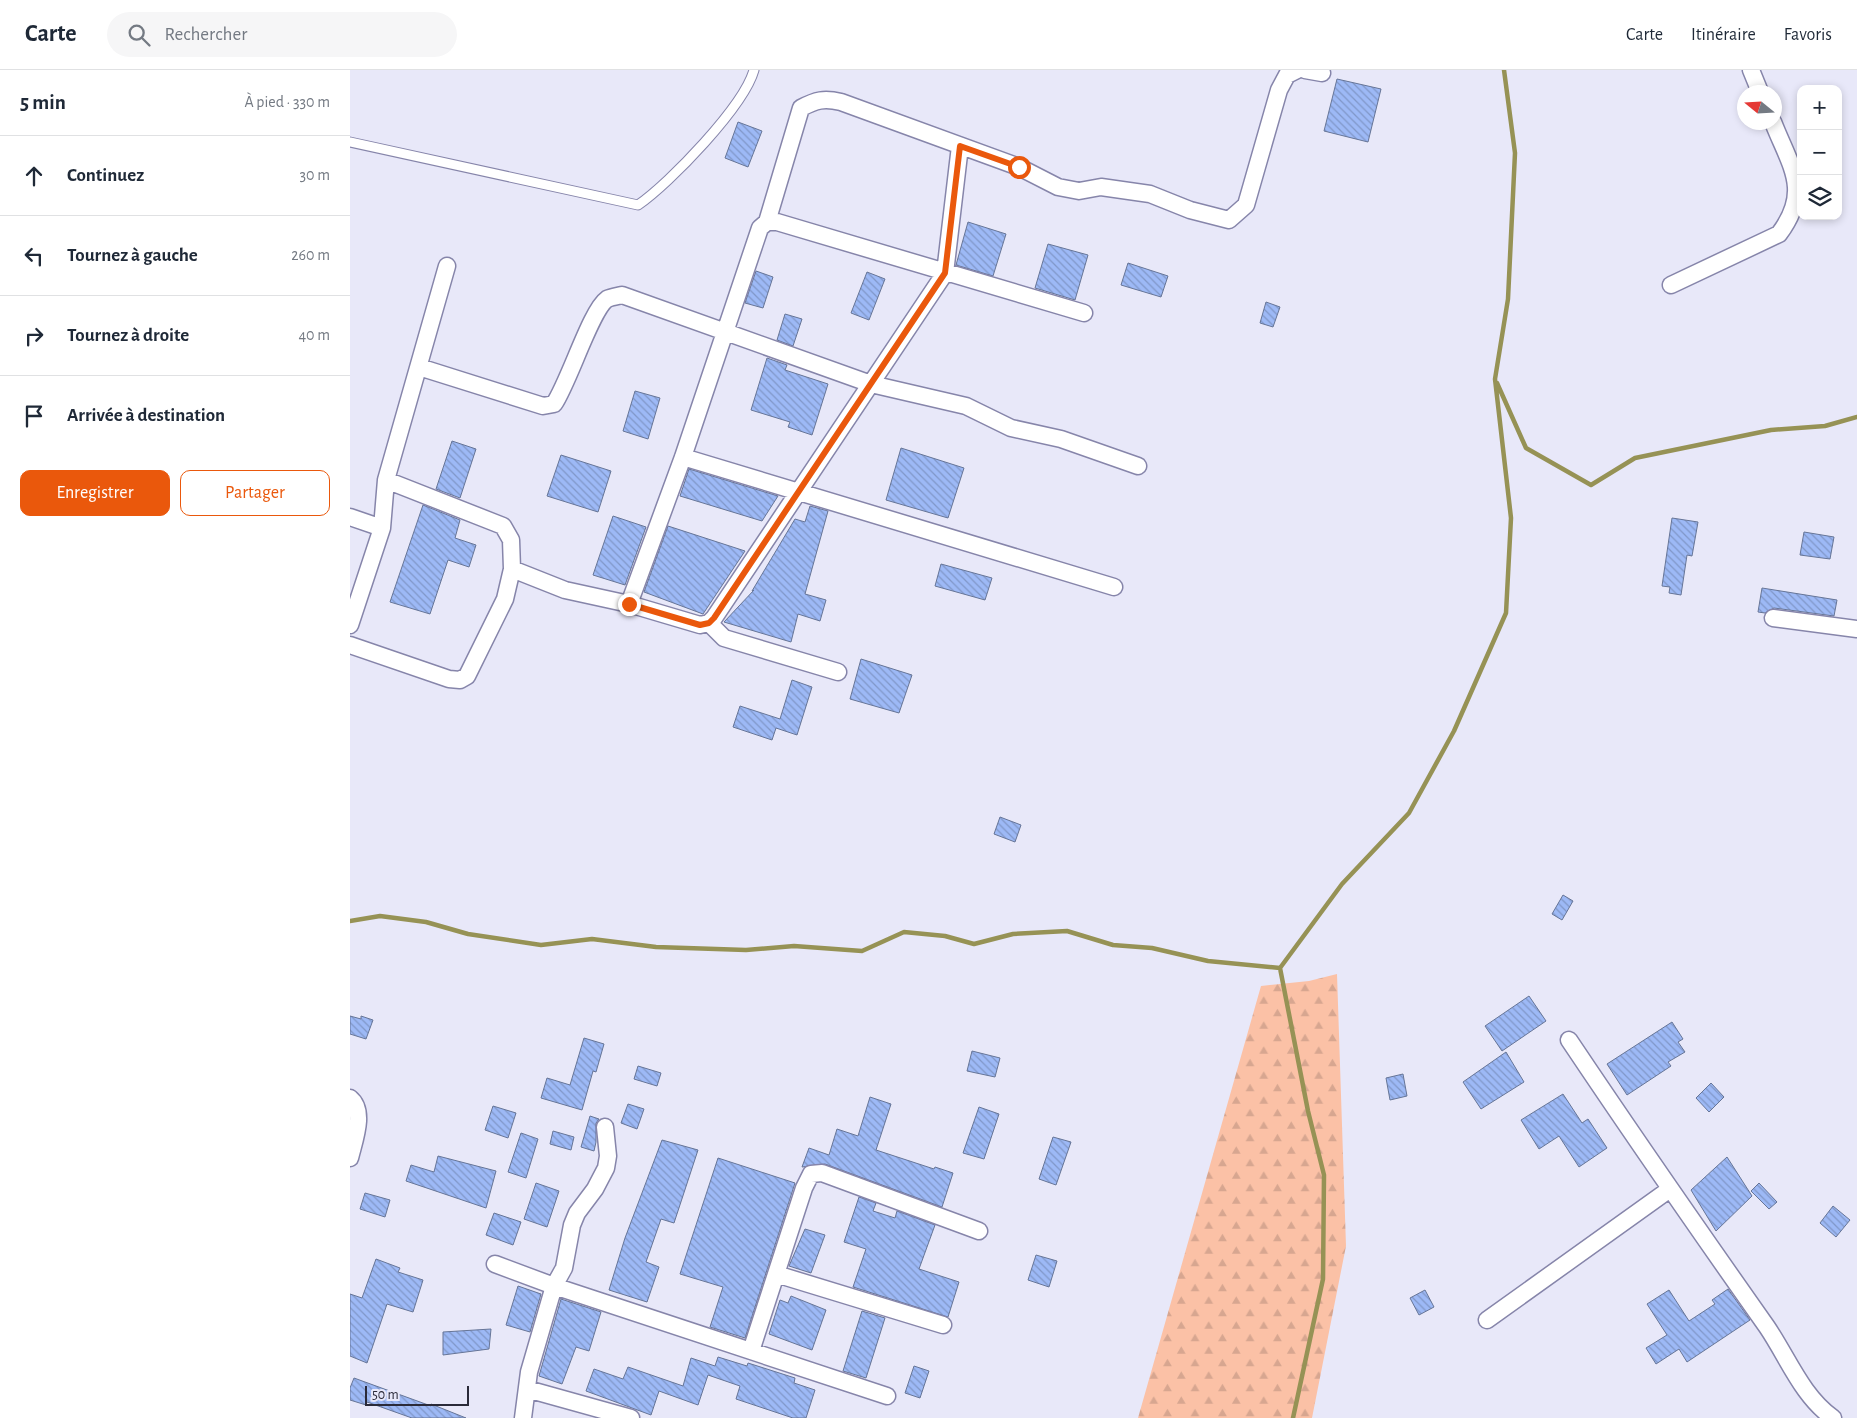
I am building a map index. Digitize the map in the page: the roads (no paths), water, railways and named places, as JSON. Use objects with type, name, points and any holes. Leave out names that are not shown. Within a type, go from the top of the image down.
[{"type":"street","points":[[629,604],[683,457],[760,228],[767,222],[801,108],[814,100],[826,99],[841,102],[1019,167],[1058,187],[1079,191],[1101,187],[1150,194],[1190,210],[1229,220],[1246,205],[1279,90],[1286,75],[1297,70]]},
{"type":"street","points":[[1305,70],[1322,73]]},
{"type":"street","points":[[1751,70],[1757,85]]},
{"type":"street","points":[[1672,285],[1779,234],[1790,219],[1796,203],[1797,183],[1776,130]]},
{"type":"street","points":[[512,569],[565,590],[629,604],[700,625],[709,623],[945,273],[960,146]]},
{"type":"street","points":[[767,222],[777,222],[1084,313]]},
{"type":"street","points":[[350,625],[382,528],[386,480],[446,266]]},
{"type":"street","points":[[419,367],[543,406],[554,404],[562,392],[597,311],[607,300],[622,294],[871,384],[966,406],[1010,428],[1061,438],[1138,466]]},
{"type":"street","points":[[683,457],[1114,587]]},
{"type":"street","points":[[350,645],[449,679],[460,680],[466,676],[505,600],[512,569],[511,540],[503,526],[386,480]]},
{"type":"street","points":[[350,517],[382,528]]},
{"type":"street","points":[[1773,618],[1857,629]]},
{"type":"street","points":[[709,623],[724,638],[838,672]]},
{"type":"street","points":[[1569,1040],[1670,1190],[1769,1330],[1808,1393],[1822,1410],[1833,1418]]},
{"type":"street","points":[[350,1098],[354,1101],[358,1121],[350,1158]]},
{"type":"street","points":[[523,1418],[529,1372],[554,1286],[564,1268],[572,1225],[577,1213],[596,1189],[606,1168],[608,1156],[605,1127]]},
{"type":"street","points":[[751,1351],[804,1188],[812,1174],[822,1173],[979,1231]]},
{"type":"street","points":[[1487,1320],[1670,1190]]},
{"type":"street","points":[[495,1264],[554,1286],[887,1396]]},
{"type":"street","points":[[776,1274],[943,1325]]},
{"type":"street","points":[[527,1389],[631,1418]]},
{"type":"lane","points":[[350,142],[638,205],[654,194],[727,116],[750,84],[754,70]]},
{"type":"waterway","points":[[1293,1418],[1323,1279],[1324,1175],[1308,1111],[1280,968],[1342,884],[1409,813],[1454,731],[1506,613],[1511,518],[1495,379],[1508,299],[1515,153],[1504,70]]},
{"type":"waterway","points":[[1497,383],[1526,448],[1591,485],[1635,458],[1771,430],[1825,426],[1857,417]]},
{"type":"waterway","points":[[350,921],[380,916],[426,922],[468,934],[541,945],[592,939],[656,947],[746,950],[794,946],[862,951],[904,932],[945,936],[974,944],[1013,934],[1067,931],[1113,945],[1152,948],[1208,961],[1280,968]]}]
